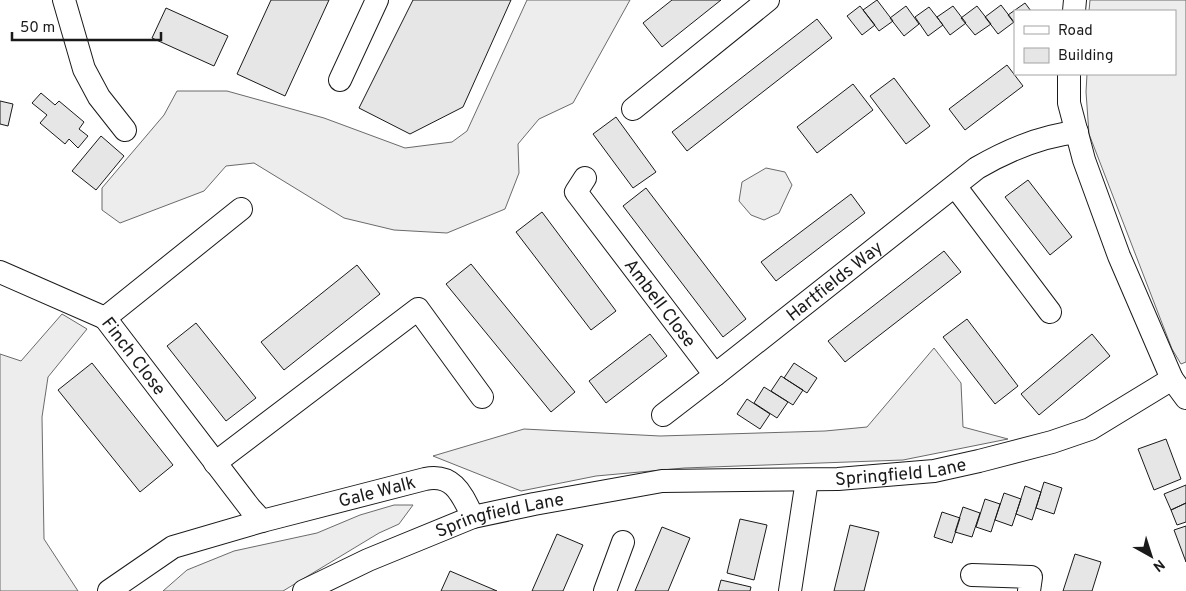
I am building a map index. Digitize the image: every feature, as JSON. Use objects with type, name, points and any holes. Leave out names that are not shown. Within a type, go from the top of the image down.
[{"type":"street","points":[[64,0],[84,69],[99,97],[125,130]]},
{"type":"street","points":[[340,80],[377,0]]},
{"type":"street","points":[[633,109],[768,0]]},
{"type":"street","name":"Springfield Lane","points":[[304,591],[368,560],[474,517],[662,481],[807,480],[934,471],[1052,442],[1090,429],[1180,384],[1118,256],[1084,160],[1069,103],[1069,75]]},
{"type":"street","name":"Hartfields Way","points":[[715,376],[976,168],[1011,149],[1058,134],[1077,132]]},
{"type":"street","name":"Ambell Close","points":[[585,178],[576,192],[715,376]]},
{"type":"street","points":[[955,186],[1050,312]]},
{"type":"street","name":"Finch Close","points":[[215,463],[105,318],[241,209]]},
{"type":"street","points":[[0,272],[105,318]]},
{"type":"street","points":[[262,521],[215,463],[418,309],[482,397]]},
{"type":"street","points":[[662,415],[715,376]]},
{"type":"street","name":"Gale Walk","points":[[109,591],[173,547],[262,521],[436,477],[445,480],[460,490],[474,517]]},
{"type":"street","points":[[790,591],[807,480]]},
{"type":"street","points":[[605,591],[623,542]]},
{"type":"street","points":[[972,575],[1031,578],[1030,591]]},
{"type":"shaded area","points":[[527,0],[630,0],[573,103],[539,119],[518,144],[519,173],[505,209],[447,233],[394,230],[344,218],[254,163],[226,166],[204,191],[120,223],[102,210],[102,188],[164,115],[177,91],[227,91],[324,118],[405,148],[452,142],[467,131]]},
{"type":"shaded area","points":[[1090,0],[1186,0],[1186,362],[1181,364],[1172,349],[1089,134],[1086,92],[1087,75],[1176,75],[1176,10],[1089,10]]},
{"type":"shaded area","points":[[766,168],[785,172],[792,185],[779,213],[764,220],[751,215],[739,201],[742,182]]},
{"type":"shaded area","points":[[62,314],[87,329],[48,377],[42,417],[44,539],[78,591],[0,591],[0,354],[21,361]]},
{"type":"shaded area","points":[[934,348],[961,383],[963,427],[1008,439],[903,460],[684,468],[596,476],[521,491],[433,456],[524,429],[660,436],[825,431],[867,427]]},
{"type":"shaded area","points":[[394,505],[413,505],[399,524],[379,533],[283,591],[163,591],[187,570],[234,551],[317,533],[360,515]]},
{"type":"building","points":[[271,0],[329,0],[285,96],[237,74]]},
{"type":"building","points":[[413,0],[511,0],[463,107],[410,134],[359,108]]},
{"type":"building","points":[[672,0],[721,0],[662,47],[643,23]]},
{"type":"building","points":[[877,0],[893,21],[879,31],[863,10]]},
{"type":"building","points":[[1025,3],[1030,10],[1015,10]]},
{"type":"building","points":[[1001,5],[1014,22],[998,34],[985,17]]},
{"type":"building","points":[[860,6],[875,25],[862,35],[847,16]]},
{"type":"building","points":[[906,6],[919,24],[904,36],[890,18]]},
{"type":"building","points":[[953,6],[966,23],[950,35],[937,17]]},
{"type":"building","points":[[977,6],[991,24],[975,35],[961,18]]},
{"type":"building","points":[[929,7],[943,25],[928,36],[915,17]]},
{"type":"building","points":[[166,8],[228,36],[214,66],[152,38]]},
{"type":"building","points":[[1014,11],[1014,23],[1008,15]]},
{"type":"building","points":[[817,19],[832,38],[687,151],[672,132]]},
{"type":"building","points":[[1007,65],[1023,86],[965,130],[949,109]]},
{"type":"building","points":[[894,78],[930,126],[906,144],[870,96]]},
{"type":"building","points":[[853,84],[873,110],[817,153],[797,127]]},
{"type":"building","points":[[41,93],[55,105],[59,101],[84,122],[79,129],[88,136],[78,148],[69,139],[65,144],[40,123],[47,115],[32,103]]},
{"type":"building","points":[[0,101],[13,104],[8,126],[0,124]]},
{"type":"building","points":[[616,117],[656,172],[633,188],[593,134]]},
{"type":"building","points":[[101,136],[124,156],[96,190],[72,171]]},
{"type":"building","points":[[1028,180],[1072,237],[1050,255],[1005,197]]},
{"type":"building","points":[[646,188],[746,319],[723,337],[623,206]]},
{"type":"building","points":[[851,194],[865,213],[776,281],[761,262]]},
{"type":"building","points":[[542,212],[616,311],[591,330],[516,232]]},
{"type":"building","points":[[944,251],[961,272],[845,362],[828,341]]},
{"type":"building","points":[[471,264],[575,392],[551,412],[446,284]]},
{"type":"building","points":[[357,265],[380,294],[284,370],[261,342]]},
{"type":"building","points":[[967,319],[1018,386],[995,404],[943,337]]},
{"type":"building","points":[[196,323],[256,398],[226,421],[167,346]]},
{"type":"building","points":[[650,334],[667,356],[606,403],[589,381]]},
{"type":"building","points":[[1092,334],[1110,356],[1039,415],[1021,394]]},
{"type":"building","points":[[92,363],[173,465],[140,492],[58,390]]},
{"type":"building","points":[[794,363],[817,378],[807,393],[784,378]]},
{"type":"building","points":[[781,376],[803,390],[793,405],[771,391]]},
{"type":"building","points":[[764,387],[788,402],[777,418],[754,403]]},
{"type":"building","points":[[747,399],[770,414],[760,429],[737,414]]},
{"type":"building","points":[[1166,439],[1181,479],[1154,490],[1138,449]]},
{"type":"building","points":[[1044,482],[1062,488],[1054,514],[1036,508]]},
{"type":"building","points":[[1186,485],[1186,503],[1171,510],[1164,494]]},
{"type":"building","points":[[1025,486],[1041,492],[1032,520],[1016,514]]},
{"type":"building","points":[[1004,493],[1021,499],[1012,526],[995,520]]},
{"type":"building","points":[[985,499],[1000,504],[991,532],[976,527]]},
{"type":"building","points":[[1186,503],[1186,522],[1177,525],[1171,510]]},
{"type":"building","points":[[963,507],[980,513],[972,537],[955,532]]},
{"type":"building","points":[[942,512],[960,518],[952,543],[934,537]]},
{"type":"building","points":[[740,519],[767,525],[754,580],[727,573]]},
{"type":"building","points":[[850,525],[879,532],[864,591],[834,591]]},
{"type":"building","points":[[1186,526],[1186,562],[1174,530]]},
{"type":"building","points":[[662,527],[690,538],[668,591],[635,591]]},
{"type":"building","points":[[557,534],[583,545],[563,591],[532,591]]},
{"type":"building","points":[[1075,554],[1101,562],[1092,591],[1063,591]]},
{"type":"building","points":[[450,571],[497,591],[441,591]]},
{"type":"building","points":[[721,580],[751,587],[750,591],[718,591]]}]
